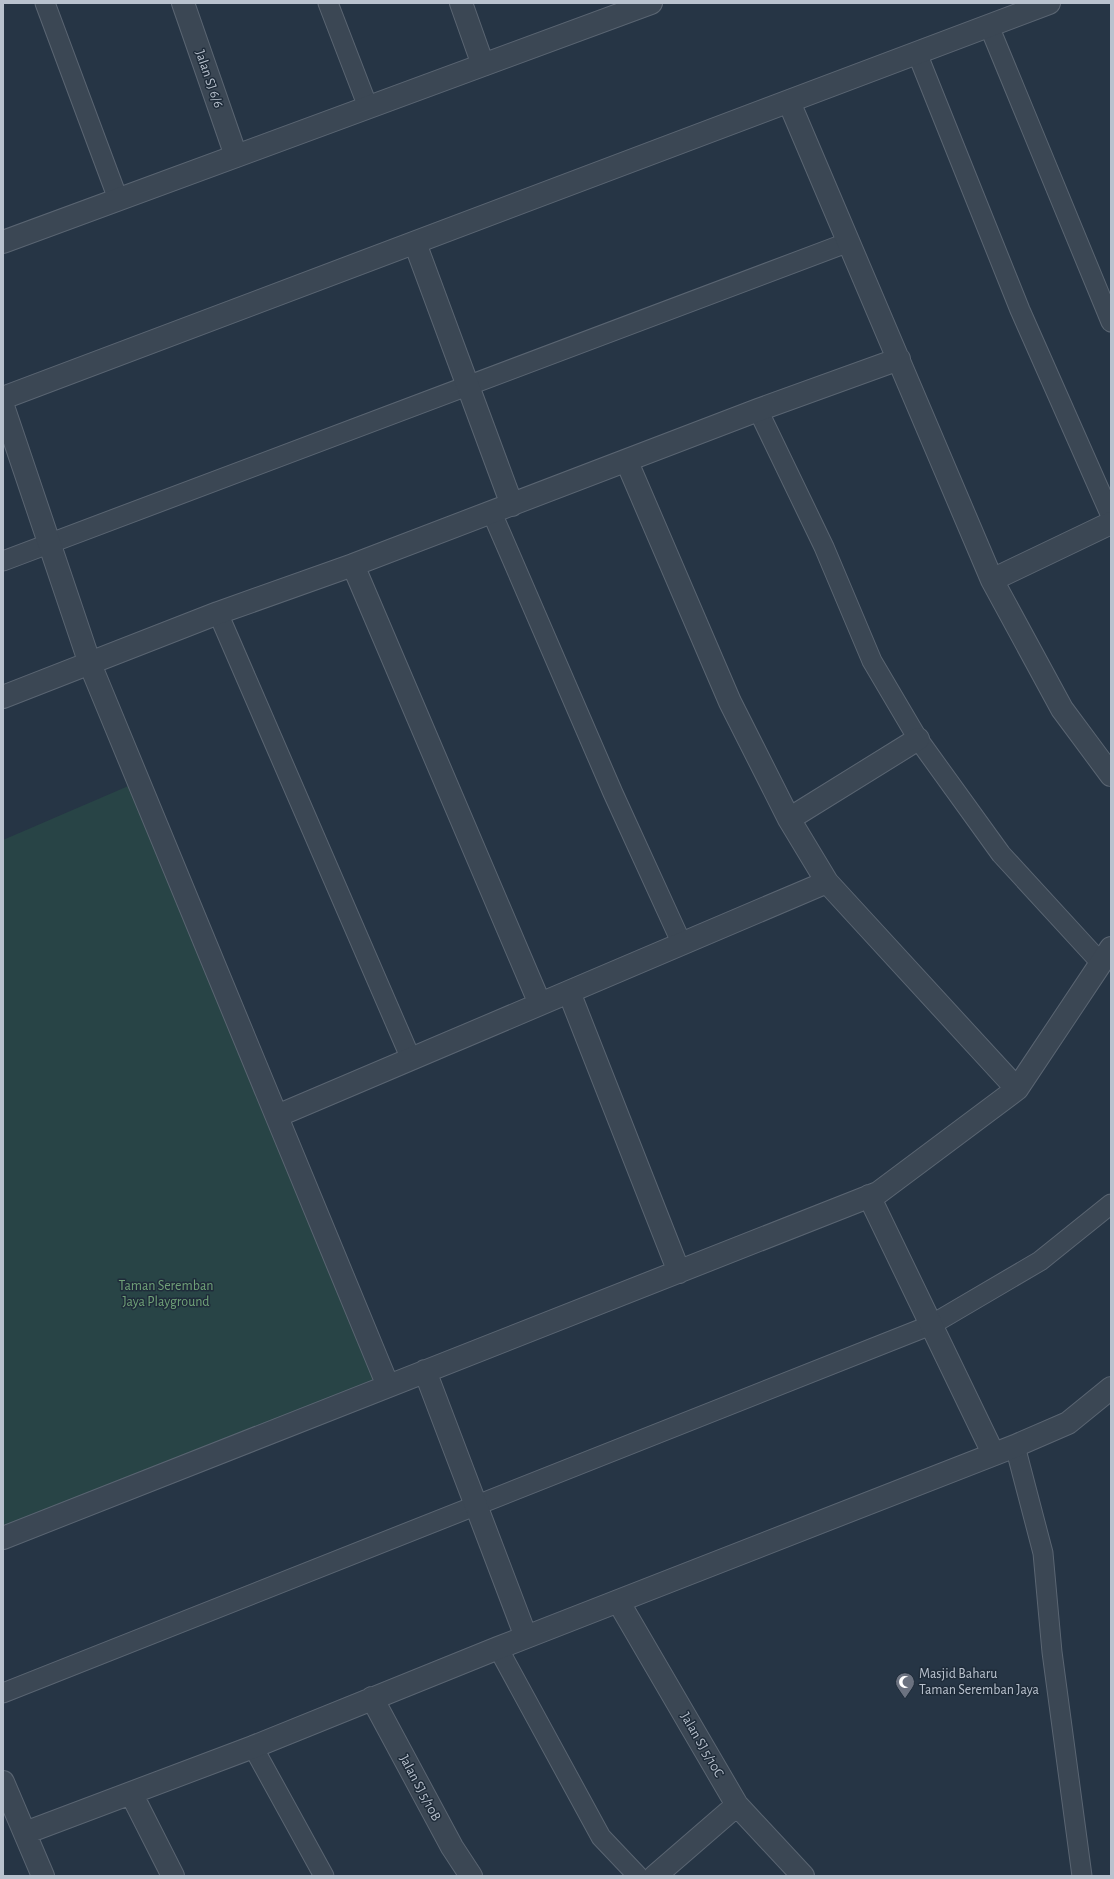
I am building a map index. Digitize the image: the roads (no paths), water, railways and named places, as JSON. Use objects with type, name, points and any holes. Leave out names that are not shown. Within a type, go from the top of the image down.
[{"type":"street","name":"Jalan SJ 6/6","points":[[182,3],[236,156]]},
{"type":"street","points":[[461,3],[484,65]]},
{"type":"street","points":[[3,242],[484,65],[612,10],[651,3]]},
{"type":"street","points":[[3,398],[1049,3]]},
{"type":"street","points":[[789,102],[992,580],[1062,709],[1111,775]]},
{"type":"street","points":[[415,243],[512,505]]},
{"type":"street","points":[[3,697],[218,614],[627,462],[758,410],[899,359]]},
{"type":"street","points":[[3,406],[90,664],[388,1386]]},
{"type":"street","points":[[627,462],[730,702],[789,819],[827,882],[1017,1088]]},
{"type":"street","points":[[992,580],[1111,523]]},
{"type":"street","points":[[353,565],[540,1004]]},
{"type":"street","points":[[789,819],[918,739]]},
{"type":"street","points":[[277,1116],[827,882]]},
{"type":"street","points":[[3,1538],[878,1193],[1017,1088],[1106,955]]},
{"type":"street","points":[[569,992],[679,1272]]},
{"type":"street","points":[[869,1196],[994,1453]]},
{"type":"street","points":[[425,1371],[526,1638]]},
{"type":"street","points":[[25,1832],[253,1747],[498,1648],[1015,1446],[1068,1423],[1111,1388]]},
{"type":"street","name":"Jalan SJ 5/10C","points":[[618,1602],[737,1805],[803,1876]]},
{"type":"street","name":"Jalan SJ 5/10B","points":[[372,1698],[452,1847],[471,1876]]},
{"type":"street","points":[[3,1782],[43,1876]]},
{"type":"street","points":[[131,1793],[173,1876]]},
{"type":"street","points":[[655,1876],[737,1805]]},
{"type":"lane","points":[[45,3],[118,199]]},
{"type":"lane","points":[[328,3],[368,107]]},
{"type":"lane","points":[[989,26],[1111,322]]},
{"type":"lane","points":[[917,54],[1020,310],[1111,516]]},
{"type":"lane","points":[[3,561],[849,242]]},
{"type":"lane","points":[[758,410],[824,548],[872,661],[918,739],[1001,854],[1106,955]]},
{"type":"lane","points":[[492,512],[613,793],[682,944]]},
{"type":"lane","points":[[218,614],[411,1059]]},
{"type":"lane","points":[[3,1693],[931,1325],[1040,1261],[1111,1204]]},
{"type":"lane","points":[[1015,1446],[1043,1553],[1052,1652],[1082,1876]]},
{"type":"lane","points":[[498,1648],[601,1837],[638,1876]]},
{"type":"lane","points":[[253,1747],[324,1876]]},
{"type":"place","name":"Masjid Baharu Taman Seremban Jaya","points":[[905,1699]]},
{"type":"park label","name":"Taman Seremban Jaya Playground","points":[[166,1294]]}]
